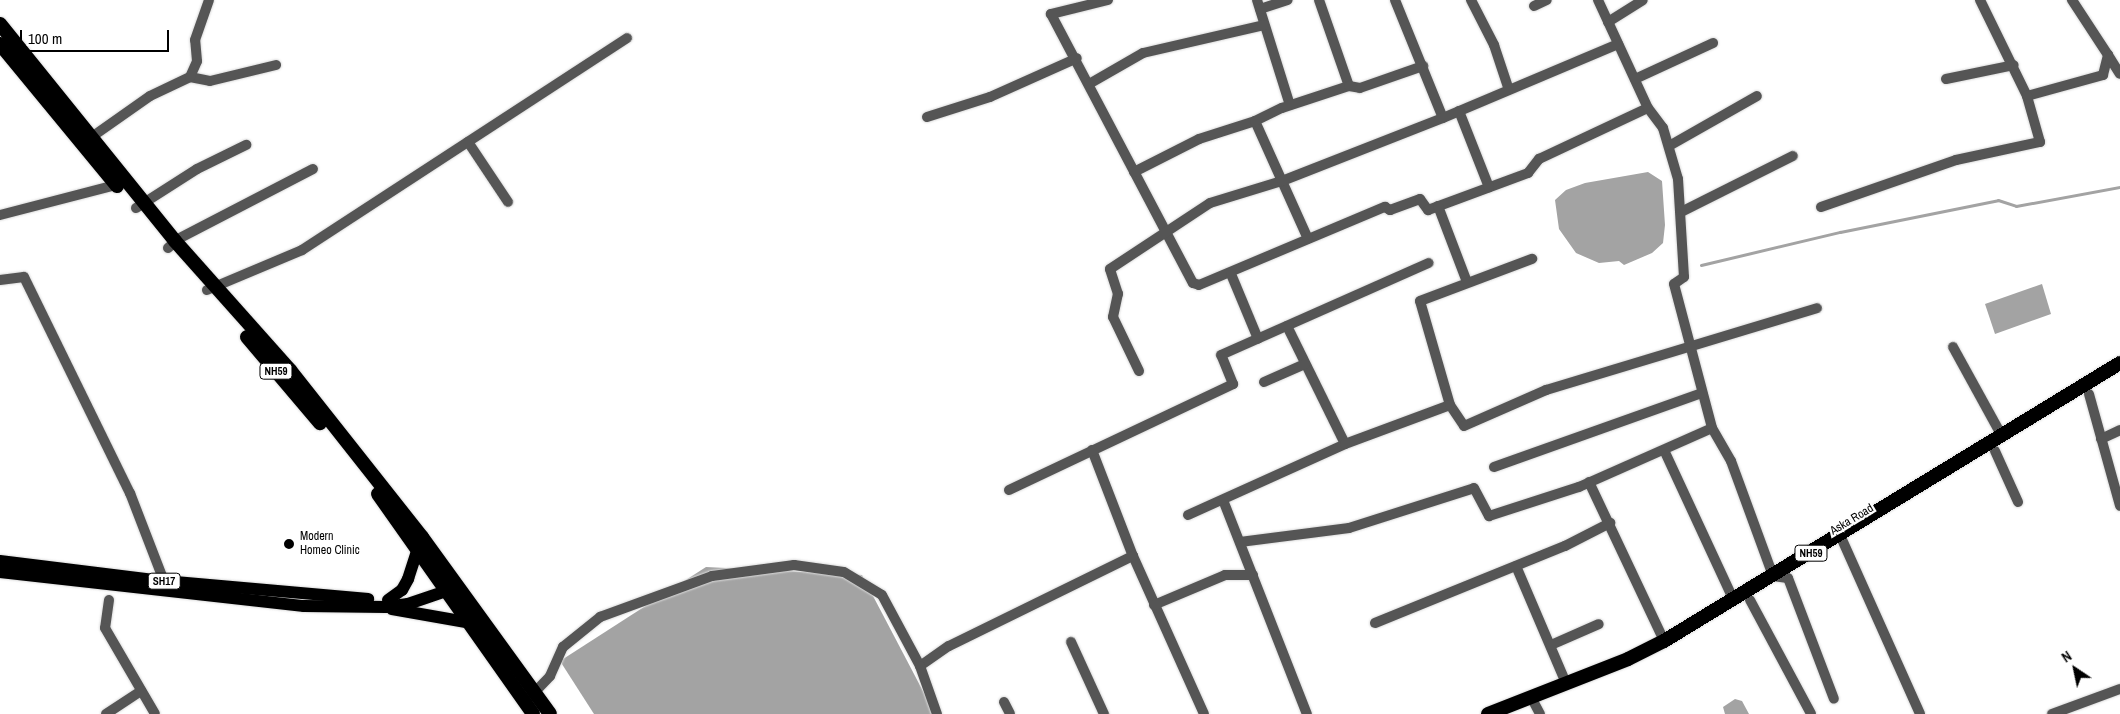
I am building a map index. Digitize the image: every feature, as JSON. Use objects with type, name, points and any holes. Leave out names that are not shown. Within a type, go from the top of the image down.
[{"type":"highway","name":"NH59","points":[[0,24],[116,185],[140,206]]},
{"type":"highway","name":"NH59","points":[[0,44],[140,206],[361,471],[417,551],[449,586],[466,622],[533,714]]},
{"type":"highway","name":"NH59","points":[[210,289],[290,370],[449,586],[535,691],[550,714]]},
{"type":"highway","name":"NH59","points":[[1488,714],[1535,705],[1566,683],[1628,659],[1664,641],[1773,576],[1842,539],[2002,436],[2087,390],[2120,363]]},
{"type":"highway","name":"Aska Road","points":[[1510,714],[1636,664],[1788,578],[1842,539],[1995,451],[2087,390],[2120,374]]},
{"type":"main road","points":[[387,603],[402,590],[408,579],[417,551]]},
{"type":"main road","name":"SH17","points":[[0,561],[164,581],[387,603]]},
{"type":"main road","points":[[0,572],[304,606],[408,604],[449,586]]},
{"type":"main road","points":[[387,603],[466,622]]},
{"type":"street","points":[[190,77],[197,61],[195,40],[209,0]]},
{"type":"street","points":[[1108,0],[1051,14],[1077,58],[1193,284],[1199,285],[1231,274],[1385,207],[1390,210],[1420,199],[1428,210],[1528,173],[1539,159],[1648,108]]},
{"type":"street","points":[[1288,0],[1259,4],[1290,104]]},
{"type":"street","points":[[1319,0],[1349,86]]},
{"type":"street","points":[[1395,0],[1443,118]]},
{"type":"street","points":[[1470,0],[1494,45],[1509,90]]},
{"type":"street","points":[[1534,6],[1547,0]]},
{"type":"street","points":[[1598,0],[1648,108],[1663,128],[1678,179],[1684,277],[1674,284],[1688,346],[1712,428],[1731,460],[1773,576],[1788,578],[1834,699]]},
{"type":"street","points":[[1608,22],[1643,0]]},
{"type":"street","points":[[1820,207],[1956,160],[2040,142],[2027,96],[2014,65],[1980,0]]},
{"type":"street","points":[[2072,0],[2120,74]]},
{"type":"street","points":[[1089,84],[1143,53],[1264,25]]},
{"type":"street","points":[[210,289],[302,250],[627,38]]},
{"type":"street","points":[[1139,371],[1113,317],[1118,294],[1110,269],[1210,203],[1282,180],[1443,118],[1618,44]]},
{"type":"street","points":[[1634,79],[1713,44]]},
{"type":"street","points":[[2027,96],[2103,75],[2108,54]]},
{"type":"street","points":[[927,117],[990,97],[1077,58]]},
{"type":"street","points":[[85,141],[150,96],[190,77],[210,81],[276,65]]},
{"type":"street","points":[[1946,79],[2014,65]]},
{"type":"street","points":[[1134,172],[1199,139],[1255,121],[1290,104],[1349,86],[1360,88],[1423,66]]},
{"type":"street","points":[[1669,146],[1757,96]]},
{"type":"street","points":[[1459,111],[1489,187]]},
{"type":"street","points":[[1255,121],[1308,239]]},
{"type":"street","points":[[468,142],[508,202]]},
{"type":"street","points":[[140,206],[197,170],[246,145]]},
{"type":"street","points":[[1681,212],[1793,156]]},
{"type":"street","points":[[172,244],[313,169]]},
{"type":"street","points":[[0,215],[116,185]]},
{"type":"street","points":[[1438,206],[1467,282]]},
{"type":"street","points":[[1532,260],[1467,282],[1420,301],[1450,405],[1464,426],[1546,390],[1817,308]]},
{"type":"street","points":[[1009,490],[1233,384],[1221,355],[1429,263]]},
{"type":"street","points":[[1231,274],[1258,339]]},
{"type":"street","points":[[0,280],[24,276],[130,493],[164,581]]},
{"type":"street","points":[[1287,326],[1344,444]]},
{"type":"street","points":[[1953,347],[2002,436]]},
{"type":"street","points":[[1264,382],[1305,364]]},
{"type":"street","points":[[2087,390],[2120,506]]},
{"type":"street","points":[[1494,467],[1702,393]]},
{"type":"street","points":[[1188,515],[1344,444],[1450,405]]},
{"type":"street","points":[[1240,542],[1349,528],[1474,488],[1489,516],[1589,482],[1712,428]]},
{"type":"street","points":[[2102,439],[2120,430]]},
{"type":"street","points":[[1092,450],[1133,556],[1204,714]]},
{"type":"street","points":[[1664,450],[1734,601]]},
{"type":"street","points":[[1995,451],[2018,502]]},
{"type":"street","points":[[1589,482],[1610,523],[1664,641]]},
{"type":"street","points":[[1223,500],[1307,714]]},
{"type":"street","points":[[1375,623],[1573,543],[1610,523]]},
{"type":"street","points":[[1842,539],[1920,714]]},
{"type":"street","points":[[920,666],[958,642],[1133,556]]},
{"type":"street","points":[[525,702],[550,676],[563,647],[600,617],[712,576],[794,565],[844,572],[882,595],[920,666],[937,714]]},
{"type":"street","points":[[1516,566],[1566,683]]},
{"type":"street","points":[[1154,605],[1225,575],[1252,575]]},
{"type":"street","points":[[109,600],[105,628],[155,714]]},
{"type":"street","points":[[1750,600],[1811,714]]},
{"type":"street","points":[[1551,645],[1599,624]]},
{"type":"street","points":[[1071,642],[1104,714]]},
{"type":"street","points":[[2052,714],[2120,689]]},
{"type":"street","points":[[106,714],[141,691]]},
{"type":"street","points":[[1004,702],[1010,714]]},
{"type":"shaded area","points":[[1648,172],[1662,181],[1665,225],[1663,243],[1652,253],[1624,265],[1619,261],[1599,263],[1576,253],[1559,229],[1555,200],[1566,190],[1585,183]]},
{"type":"shaded area","points":[[2042,284],[2051,314],[1995,334],[1985,304]]},
{"type":"shaded area","points":[[706,567],[862,575],[935,714],[594,714],[560,661]]},
{"type":"shaded area","points":[[1735,699],[1742,701],[1749,714],[1725,714],[1723,707]]},
{"type":"waterway","points":[[1701,265],[1840,232],[1998,200],[2016,206],[2120,187]]},
{"type":"place","name":"Modern Homeo Clinic","points":[[289,544]]}]
